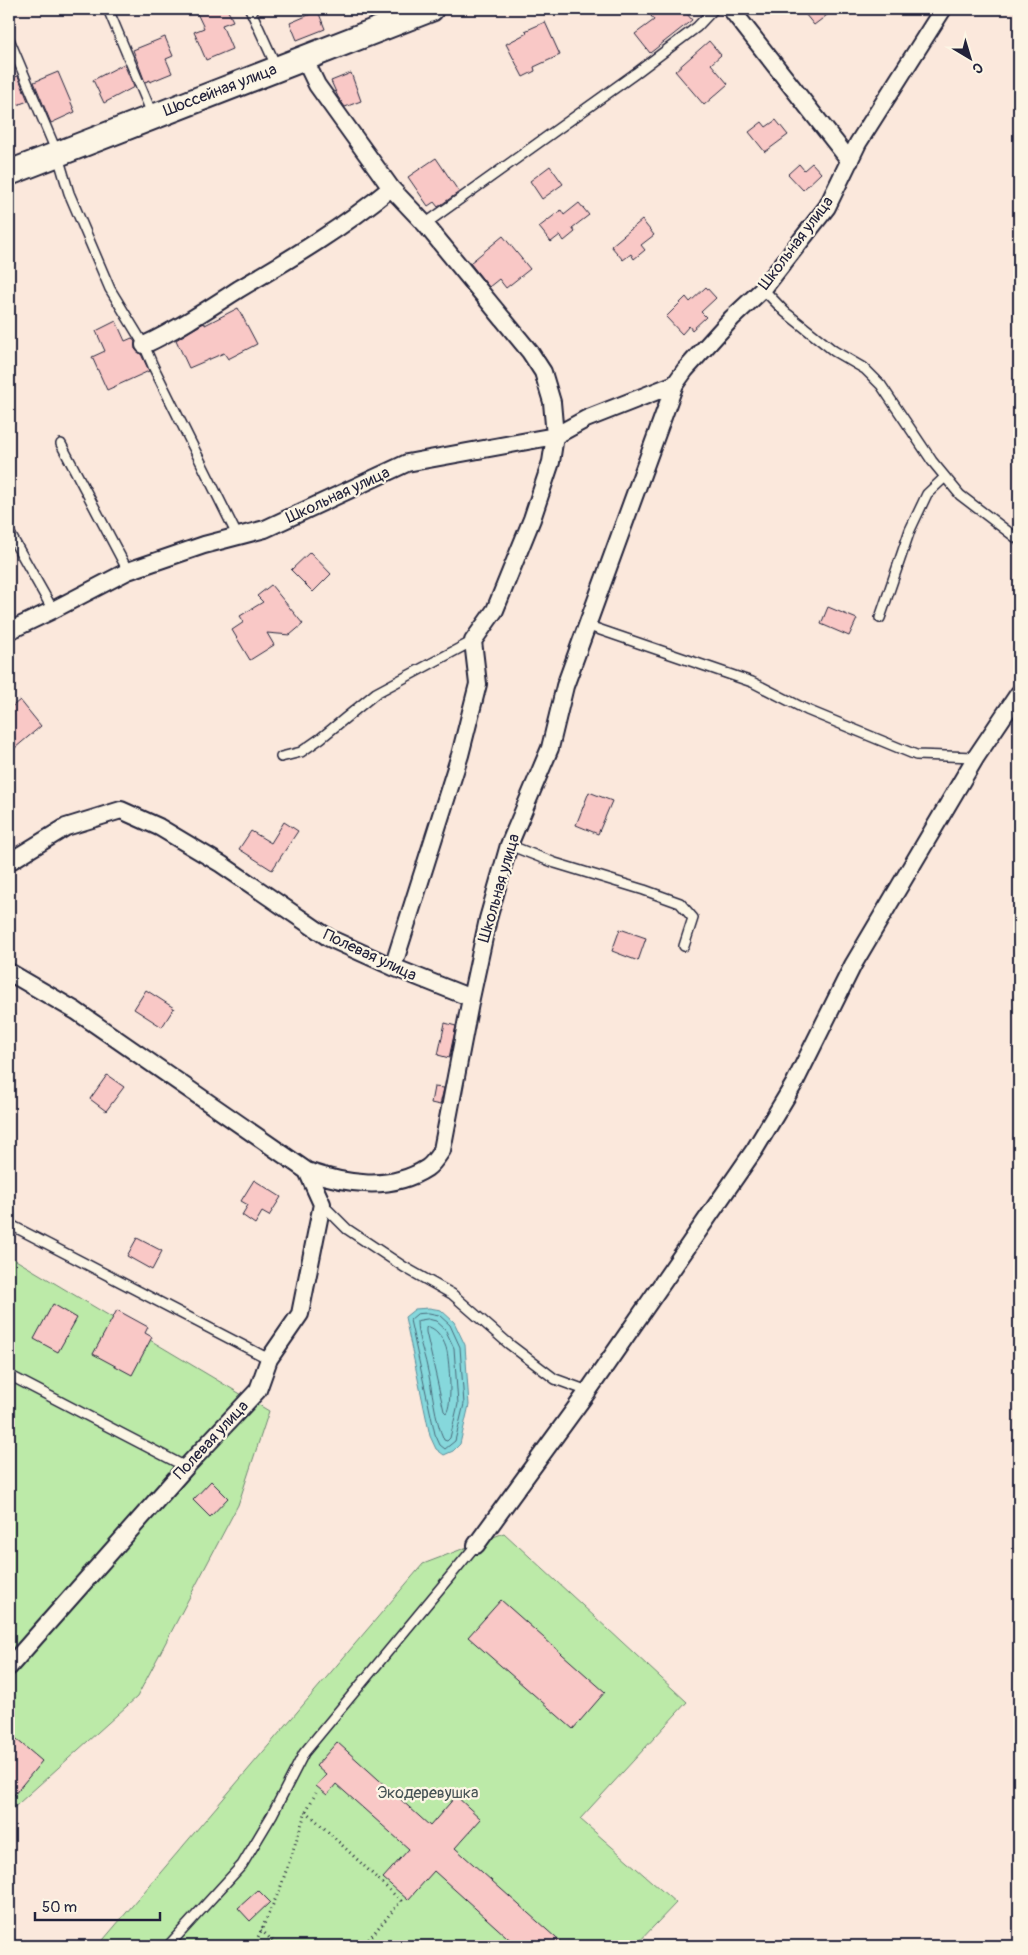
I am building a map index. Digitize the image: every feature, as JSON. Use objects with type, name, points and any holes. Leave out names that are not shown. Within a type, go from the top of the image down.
[{"type":"street","name":"Шоссейная улица","points":[[9,173],[431,9]]},
{"type":"street","points":[[731,9],[850,161]]},
{"type":"street","name":"Школьная улица","points":[[471,998],[488,919],[508,845],[550,748],[565,686],[675,384],[732,318],[763,289],[828,207],[858,143],[943,9]]},
{"type":"street","points":[[304,58],[317,85],[391,188],[425,224],[530,352],[543,372],[552,402],[556,436],[551,462],[532,519],[495,610],[473,641],[478,684],[460,756],[393,967]]},
{"type":"street","points":[[144,345],[177,329],[296,255],[362,211],[391,188]]},
{"type":"street","name":"Школьная улица","points":[[9,631],[128,571],[204,546],[265,529],[407,463],[556,436],[586,418],[675,384]]},
{"type":"street","points":[[476,1545],[588,1390],[755,1149],[794,1084],[853,965],[976,757],[1019,693]]},
{"type":"street","name":"Полевая улица","points":[[9,862],[66,827],[122,810],[158,827],[220,864],[329,938],[393,967],[471,998]]},
{"type":"street","points":[[9,972],[76,1011],[307,1170],[333,1180],[373,1185],[406,1179],[429,1167],[442,1150],[471,998]]},
{"type":"street","points":[[307,1170],[322,1204]]},
{"type":"street","name":"Полевая улица","points":[[9,1666],[186,1467],[258,1390],[269,1358],[300,1314],[322,1204]]},
{"type":"lane","points":[[108,9],[153,116]]},
{"type":"lane","points":[[250,9],[278,68]]},
{"type":"lane","points":[[425,224],[636,73],[697,27],[714,9]]},
{"type":"lane","points":[[9,39],[57,153],[68,192],[110,289],[144,345],[238,536]]},
{"type":"lane","points":[[763,289],[785,312],[834,351],[865,369],[881,385],[897,411],[960,495],[1019,540]]},
{"type":"lane","points":[[61,444],[128,571]]},
{"type":"lane","points":[[880,618],[910,530],[927,494],[945,477]]},
{"type":"lane","points":[[9,532],[53,610]]},
{"type":"lane","points":[[586,625],[752,682],[807,710],[916,755],[976,757]]},
{"type":"lane","points":[[281,757],[301,752],[376,693],[473,641]]},
{"type":"lane","points":[[508,845],[555,863],[680,903],[693,918],[684,946]]},
{"type":"lane","points":[[322,1204],[347,1230],[404,1267],[452,1294],[555,1380],[588,1390]]},
{"type":"lane","points":[[9,1224],[269,1358]]},
{"type":"lane","points":[[9,1374],[186,1467]]},
{"type":"lane","points":[[168,1946],[242,1865],[272,1815],[304,1753],[476,1545]]},
{"type":"path","points":[[254,1946],[280,1889],[306,1811],[316,1794]]},
{"type":"path","points":[[306,1811],[400,1901],[363,1946]]},
{"type":"path","points":[[261,1930],[278,1946]]},
{"type":"green space","points":[[9,1256],[269,1411],[238,1505],[137,1697],[9,1812]]},
{"type":"green space","name":"Экодеревушка","points":[[504,1533],[687,1702],[580,1819],[676,1903],[635,1946],[98,1946],[423,1564]]},
{"type":"water","points":[[429,1308],[441,1310],[454,1322],[465,1345],[469,1405],[460,1444],[453,1451],[444,1455],[436,1449],[430,1436],[405,1317],[415,1309]]},
{"type":"building","points":[[195,9],[227,9],[233,21],[222,25],[232,49],[206,60],[194,32],[204,28]]},
{"type":"building","points":[[646,9],[683,9],[692,20],[650,53],[635,34],[654,20]]},
{"type":"building","points":[[801,9],[835,9],[814,25]]},
{"type":"building","points":[[318,11],[325,29],[297,40],[290,23]]},
{"type":"building","points":[[545,22],[560,55],[534,67],[535,71],[523,77],[506,44],[527,33],[525,31]]},
{"type":"building","points":[[165,37],[173,56],[166,59],[172,73],[150,82],[150,80],[145,82],[133,50]]},
{"type":"building","points":[[709,41],[721,55],[711,64],[728,84],[704,105],[675,71]]},
{"type":"building","points":[[124,64],[134,87],[104,103],[93,80]]},
{"type":"building","points":[[58,72],[75,112],[51,123],[34,82]]},
{"type":"building","points":[[351,73],[361,101],[345,107],[331,81]]},
{"type":"building","points":[[18,76],[28,101],[9,108],[9,79]]},
{"type":"building","points":[[776,120],[788,135],[765,152],[749,132],[762,122],[766,127]]},
{"type":"building","points":[[436,158],[459,192],[438,207],[434,202],[428,206],[408,177]]},
{"type":"building","points":[[812,163],[821,173],[803,190],[788,174],[799,164],[804,170]]},
{"type":"building","points":[[550,166],[563,184],[542,199],[530,181]]},
{"type":"building","points":[[579,203],[589,215],[572,228],[575,232],[564,241],[560,235],[551,242],[539,227],[561,210],[564,215]]},
{"type":"building","points":[[642,220],[654,235],[641,245],[645,250],[634,259],[631,254],[623,260],[611,246]]},
{"type":"building","points":[[503,236],[530,269],[506,288],[499,279],[489,287],[470,263]]},
{"type":"building","points":[[706,287],[716,298],[701,312],[706,317],[692,330],[689,326],[682,334],[666,317],[686,297],[690,302]]},
{"type":"building","points":[[238,308],[257,344],[228,359],[224,353],[189,368],[176,340],[202,324],[205,323],[205,325]]},
{"type":"building","points":[[116,321],[125,341],[132,338],[135,342],[135,349],[141,354],[149,371],[107,390],[92,357],[105,351],[96,331]]},
{"type":"building","points":[[310,552],[331,574],[313,592],[291,570]]},
{"type":"building","points":[[271,585],[303,624],[290,635],[267,633],[274,645],[250,660],[232,630],[244,622],[240,616],[263,602],[257,596]]},
{"type":"building","points":[[828,607],[857,619],[849,636],[821,624]]},
{"type":"building","points":[[20,700],[41,726],[15,748],[9,740],[9,709]]},
{"type":"building","points":[[589,792],[612,801],[598,834],[576,825]]},
{"type":"building","points":[[284,822],[298,831],[272,870],[239,849],[251,831],[271,843]]},
{"type":"building","points":[[620,929],[646,938],[638,961],[612,951]]},
{"type":"building","points":[[146,990],[174,1008],[162,1027],[134,1009]]},
{"type":"building","points":[[445,1023],[456,1026],[449,1058],[438,1055]]},
{"type":"building","points":[[107,1075],[124,1087],[106,1111],[90,1099]]},
{"type":"building","points":[[434,1087],[444,1088],[440,1105],[431,1103]]},
{"type":"building","points":[[254,1180],[281,1197],[269,1216],[262,1212],[255,1224],[242,1215],[248,1205],[241,1201]]},
{"type":"building","points":[[137,1238],[162,1251],[152,1270],[127,1256]]},
{"type":"building","points":[[53,1304],[77,1318],[58,1352],[34,1339]]},
{"type":"building","points":[[117,1310],[148,1327],[145,1333],[152,1337],[132,1375],[93,1354]]},
{"type":"building","points":[[211,1481],[228,1498],[210,1517],[193,1500]]},
{"type":"building","points":[[501,1600],[605,1692],[573,1729],[468,1637]]},
{"type":"building","points":[[16,1739],[42,1761],[9,1801],[9,1748]]},
{"type":"building","points":[[337,1742],[430,1826],[456,1796],[481,1819],[455,1848],[565,1946],[517,1946],[434,1871],[408,1900],[383,1878],[409,1849],[336,1784],[327,1795],[316,1786],[326,1775],[316,1766]]},
{"type":"building","points":[[258,1890],[270,1902],[250,1921],[238,1908]]}]
